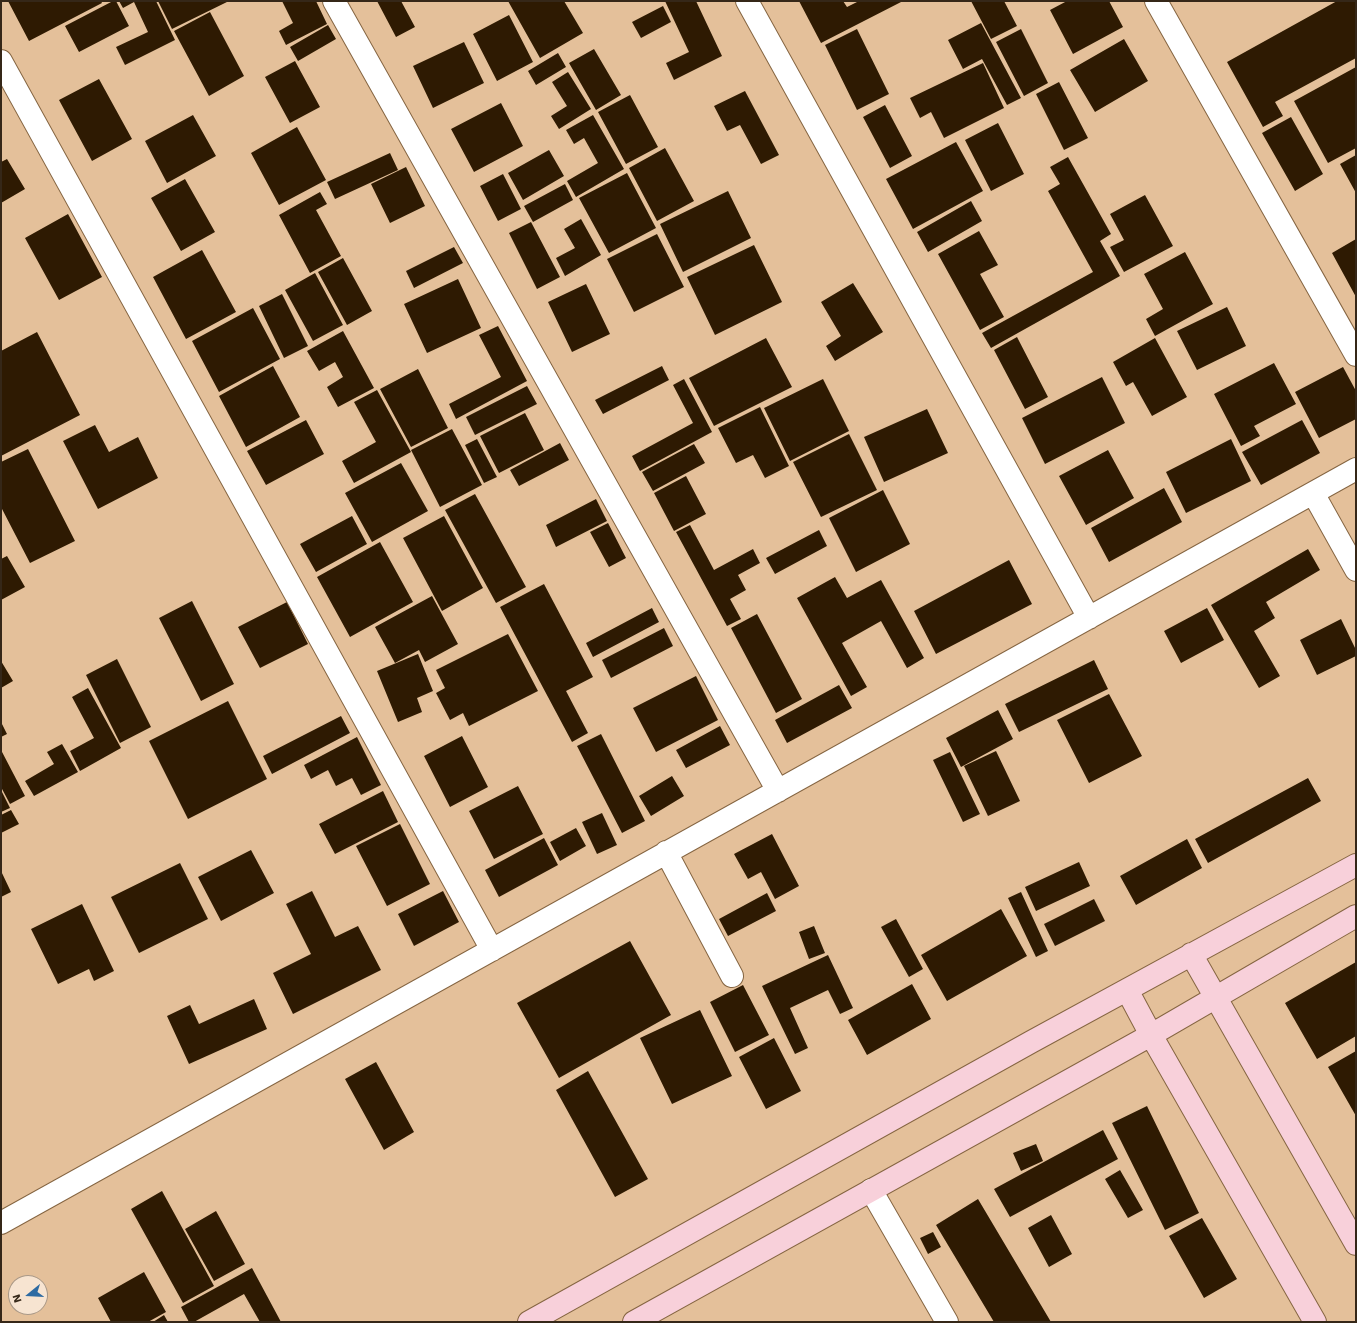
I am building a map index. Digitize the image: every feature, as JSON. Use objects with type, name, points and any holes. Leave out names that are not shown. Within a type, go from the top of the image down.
[{"type":"street","points":[[334,1],[778,791]]},
{"type":"street","points":[[747,1],[1089,618]]},
{"type":"street","points":[[1156,1],[1356,355]]},
{"type":"street","points":[[1,61],[492,950]]},
{"type":"street","points":[[1,1223],[1356,469]]},
{"type":"street","points":[[1313,493],[1356,570]]},
{"type":"street","points":[[666,852],[732,976]]},
{"type":"street","points":[[529,1322],[1031,1042],[1356,865]]},
{"type":"street","points":[[634,1322],[1151,1034],[1356,916]]},
{"type":"street","points":[[1191,954],[1356,1244]]},
{"type":"street","points":[[1127,990],[1315,1322]]},
{"type":"street","points":[[871,1190],[947,1322]]},
{"type":"building","points":[[8,1],[101,1],[102,3],[29,41]]},
{"type":"building","points":[[113,1],[116,1],[129,26],[79,52],[65,26]]},
{"type":"building","points":[[119,1],[156,1],[175,40],[125,65],[116,47],[148,32],[134,2],[123,8]]},
{"type":"building","points":[[158,1],[229,1],[172,29]]},
{"type":"building","points":[[282,1],[316,1],[327,24],[286,45],[279,31],[293,23]]},
{"type":"building","points":[[377,1],[401,1],[415,27],[396,37]]},
{"type":"building","points":[[508,1],[564,1],[583,33],[540,58]]},
{"type":"building","points":[[665,1],[696,1],[722,56],[674,80],[666,63],[689,52]]},
{"type":"building","points":[[799,1],[843,1],[847,7],[859,1],[903,1],[821,43]]},
{"type":"building","points":[[971,1],[1004,1],[1017,26],[991,39]]},
{"type":"building","points":[[1067,1],[1109,1],[1123,27],[1073,54],[1050,10]]},
{"type":"building","points":[[1337,1],[1356,1],[1356,58],[1275,102],[1283,116],[1263,127],[1227,62]]},
{"type":"building","points":[[663,6],[671,22],[641,38],[632,22]]},
{"type":"building","points":[[210,12],[244,76],[209,96],[174,31]]},
{"type":"building","points":[[509,15],[533,62],[497,81],[473,34]]},
{"type":"building","points":[[981,23],[1021,98],[1007,105],[982,59],[963,69],[948,40]]},
{"type":"building","points":[[328,25],[336,39],[298,61],[290,47]]},
{"type":"building","points":[[857,29],[889,94],[857,110],[825,45]]},
{"type":"building","points":[[1021,29],[1048,83],[1024,96],[996,42]]},
{"type":"building","points":[[1124,39],[1148,81],[1095,112],[1070,70]]},
{"type":"building","points":[[464,42],[484,83],[433,108],[413,66]]},
{"type":"building","points":[[594,49],[621,95],[596,110],[569,63]]},
{"type":"building","points":[[558,53],[566,67],[536,85],[528,71]]},
{"type":"building","points":[[295,61],[320,107],[290,123],[265,77]]},
{"type":"building","points":[[983,63],[1004,108],[944,138],[931,112],[920,118],[910,98]]},
{"type":"building","points":[[1356,67],[1356,148],[1328,163],[1294,101]]},
{"type":"building","points":[[568,72],[591,109],[559,129],[551,116],[567,106],[552,82]]},
{"type":"building","points":[[99,79],[132,139],[92,161],[59,100]]},
{"type":"building","points":[[1059,82],[1088,138],[1064,150],[1036,94]]},
{"type":"building","points":[[745,91],[779,155],[761,164],[740,125],[727,131],[714,106]]},
{"type":"building","points":[[630,95],[658,147],[626,164],[598,112]]},
{"type":"building","points":[[501,103],[523,146],[474,172],[451,129]]},
{"type":"building","points":[[885,105],[912,156],[890,168],[863,117]]},
{"type":"building","points":[[193,115],[216,156],[167,183],[145,141]]},
{"type":"building","points":[[593,115],[624,169],[576,197],[567,181],[598,163],[584,138],[574,144],[566,130]]},
{"type":"building","points":[[1291,117],[1323,174],[1295,191],[1262,133]]},
{"type":"building","points":[[998,123],[1024,174],[991,191],[965,140]]},
{"type":"building","points":[[297,127],[326,180],[279,205],[251,153]]},
{"type":"building","points":[[956,142],[983,191],[913,229],[886,179]]},
{"type":"building","points":[[665,148],[694,201],[657,221],[629,168]]},
{"type":"building","points":[[549,150],[564,176],[523,200],[508,173]]},
{"type":"building","points":[[390,153],[398,170],[335,199],[327,182]]},
{"type":"building","points":[[1356,155],[1356,193],[1340,164]]},
{"type":"building","points":[[1068,157],[1111,234],[1100,241],[1120,276],[991,348],[982,333],[1093,272],[1048,191],[1060,184],[1050,167]]},
{"type":"building","points":[[7,159],[25,189],[1,203],[1,162]]},
{"type":"building","points":[[406,167],[425,206],[390,223],[371,184]]},
{"type":"building","points":[[627,173],[656,228],[609,253],[579,198]]},
{"type":"building","points":[[503,174],[521,209],[498,221],[480,186]]},
{"type":"building","points":[[185,179],[215,232],[181,251],[151,198]]},
{"type":"building","points":[[565,184],[573,200],[533,222],[524,206]]},
{"type":"building","points":[[728,191],[751,238],[683,272],[660,224]]},
{"type":"building","points":[[320,192],[327,204],[316,210],[341,256],[310,273],[279,215]]},
{"type":"building","points":[[1145,195],[1173,246],[1124,272],[1110,247],[1124,240],[1110,214]]},
{"type":"building","points":[[971,201],[982,221],[928,252],[917,232]]},
{"type":"building","points":[[68,214],[102,277],[59,300],[25,238]]},
{"type":"building","points":[[581,219],[601,255],[565,276],[556,258],[575,248],[564,229]]},
{"type":"building","points":[[531,222],[560,277],[537,289],[509,233]]},
{"type":"building","points":[[979,231],[998,265],[980,274],[1004,317],[980,330],[938,254]]},
{"type":"building","points":[[657,234],[684,287],[634,312],[607,259]]},
{"type":"building","points":[[1356,239],[1356,297],[1332,253]]},
{"type":"building","points":[[754,245],[782,302],[715,335],[687,277]]},
{"type":"building","points":[[454,247],[463,263],[414,288],[406,271]]},
{"type":"building","points":[[202,250],[236,312],[186,339],[153,277]]},
{"type":"building","points":[[1185,252],[1213,304],[1155,336],[1146,319],[1163,309],[1144,274]]},
{"type":"building","points":[[343,258],[372,311],[347,325],[318,272]]},
{"type":"building","points":[[315,273],[343,325],[313,341],[285,290]]},
{"type":"building","points":[[458,279],[481,328],[427,353],[404,304]]},
{"type":"building","points":[[853,283],[883,332],[835,361],[826,346],[841,336],[821,302]]},
{"type":"building","points":[[586,284],[610,334],[572,352],[548,302]]},
{"type":"building","points":[[282,294],[308,346],[284,358],[259,306]]},
{"type":"building","points":[[1227,307],[1246,346],[1197,370],[1177,331]]},
{"type":"building","points":[[253,308],[280,359],[219,392],[192,341]]},
{"type":"building","points":[[498,326],[527,381],[456,419],[449,404],[501,377],[479,335]]},
{"type":"building","points":[[343,331],[374,388],[338,407],[327,387],[343,377],[335,362],[319,371],[307,351]]},
{"type":"building","points":[[37,332],[80,415],[1,456],[1,351]]},
{"type":"building","points":[[1017,337],[1048,397],[1025,409],[994,350]]},
{"type":"building","points":[[766,338],[792,387],[714,426],[689,378]]},
{"type":"building","points":[[1155,338],[1187,397],[1152,416],[1133,382],[1126,386],[1113,362]]},
{"type":"building","points":[[1274,363],[1296,404],[1254,426],[1260,436],[1241,446],[1214,394]]},
{"type":"building","points":[[273,366],[300,417],[246,447],[219,396]]},
{"type":"building","points":[[662,366],[669,380],[603,414],[595,400]]},
{"type":"building","points":[[1343,367],[1356,391],[1356,419],[1319,438],[1295,392]]},
{"type":"building","points":[[418,369],[448,428],[411,447],[380,389]]},
{"type":"building","points":[[1102,377],[1125,423],[1045,464],[1022,418]]},
{"type":"building","points":[[684,379],[712,432],[640,471],[632,456],[693,423],[673,385]]},
{"type":"building","points":[[823,379],[849,431],[790,461],[764,408]]},
{"type":"building","points":[[527,386],[537,404],[475,435],[466,417]]},
{"type":"building","points":[[377,390],[411,452],[354,483],[342,461],[376,442],[354,402]]},
{"type":"building","points":[[760,407],[789,466],[765,478],[753,455],[736,463],[718,428]]},
{"type":"building","points":[[927,409],[948,453],[884,482],[864,437]]},
{"type":"building","points":[[525,413],[544,450],[499,473],[480,436]]},
{"type":"building","points":[[306,420],[324,454],[266,485],[247,451]]},
{"type":"building","points":[[1302,420],[1320,453],[1261,485],[1242,452]]},
{"type":"building","points":[[95,425],[109,452],[138,437],[158,478],[98,509],[63,441]]},
{"type":"building","points":[[452,429],[482,485],[440,507],[411,450]]},
{"type":"building","points":[[849,434],[877,490],[821,517],[793,462]]},
{"type":"building","points":[[477,439],[497,477],[484,483],[465,445]]},
{"type":"building","points":[[1231,439],[1251,481],[1186,513],[1166,472]]},
{"type":"building","points":[[560,443],[569,460],[519,486],[510,470]]},
{"type":"building","points":[[694,444],[705,463],[653,491],[642,472]]},
{"type":"building","points":[[28,449],[75,541],[30,563],[1,507],[1,462]]},
{"type":"building","points":[[1108,450],[1134,498],[1086,525],[1059,476]]},
{"type":"building","points":[[401,463],[428,511],[372,542],[345,493]]},
{"type":"building","points":[[686,476],[706,514],[674,531],[654,493]]},
{"type":"building","points":[[1164,488],[1182,522],[1109,562],[1091,528]]},
{"type":"building","points":[[883,490],[910,544],[856,572],[829,518]]},
{"type":"building","points":[[475,494],[526,587],[496,603],[445,510]]},
{"type":"building","points":[[596,499],[607,521],[556,547],[546,525]]},
{"type":"building","points":[[352,516],[367,544],[316,572],[300,544]]},
{"type":"building","points":[[444,516],[483,588],[442,611],[403,538]]},
{"type":"building","points":[[608,523],[626,558],[609,567],[590,532]]},
{"type":"building","points":[[690,525],[714,570],[753,549],[760,563],[738,575],[746,590],[730,599],[741,619],[727,626],[676,532]]},
{"type":"building","points":[[819,530],[827,546],[775,574],[766,558]]},
{"type":"building","points":[[380,542],[413,602],[350,637],[317,577]]},
{"type":"building","points":[[1308,549],[1320,570],[1266,602],[1275,618],[1254,631],[1280,676],[1259,688],[1211,605]]},
{"type":"building","points":[[7,556],[25,587],[1,600],[1,559]]},
{"type":"building","points":[[1009,560],[1032,604],[936,654],[914,611]]},
{"type":"building","points":[[835,577],[847,598],[881,580],[924,658],[907,668],[881,621],[842,643],[867,687],[851,696],[797,598]]},
{"type":"building","points":[[544,584],[593,677],[566,691],[588,733],[572,742],[500,607]]},
{"type":"building","points":[[432,596],[458,644],[425,662],[419,650],[395,663],[375,627]]},
{"type":"building","points":[[192,601],[234,684],[201,701],[159,618]]},
{"type":"building","points":[[287,602],[308,644],[260,668],[238,627]]},
{"type":"building","points":[[652,608],[659,622],[593,657],[586,643]]},
{"type":"building","points":[[1207,608],[1224,640],[1181,663],[1164,631]]},
{"type":"building","points":[[757,614],[802,699],[776,713],[731,628]]},
{"type":"building","points":[[1341,619],[1356,650],[1356,656],[1317,675],[1300,640]]},
{"type":"building","points":[[664,628],[673,646],[611,678],[602,660]]},
{"type":"building","points":[[508,634],[538,691],[469,726],[463,713],[450,720],[436,693],[445,688],[436,670]]},
{"type":"building","points":[[418,654],[433,691],[417,698],[422,712],[398,722],[377,671]]},
{"type":"building","points":[[117,659],[151,727],[120,743],[86,675]]},
{"type":"building","points":[[1094,660],[1108,689],[1019,732],[1005,704]]},
{"type":"building","points":[[1,661],[13,681],[1,688]]},
{"type":"building","points":[[696,676],[718,720],[656,752],[633,708]]},
{"type":"building","points":[[839,685],[852,708],[787,743],[775,720]]},
{"type":"building","points":[[88,688],[121,748],[80,771],[70,751],[94,738],[72,697]]},
{"type":"building","points":[[1109,694],[1142,756],[1089,783],[1057,720]]},
{"type":"building","points":[[228,701],[267,779],[188,819],[149,741]]},
{"type":"building","points":[[998,710],[1013,739],[961,767],[946,738]]},
{"type":"building","points":[[341,716],[350,733],[272,774],[263,756]]},
{"type":"building","points":[[1,722],[7,734],[1,737]]},
{"type":"building","points":[[720,726],[730,745],[686,768],[676,750]]},
{"type":"building","points":[[601,734],[645,821],[622,833],[577,746]]},
{"type":"building","points":[[462,736],[488,787],[450,807],[424,756]]},
{"type":"building","points":[[357,737],[381,785],[361,795],[352,778],[336,786],[328,770],[311,779],[304,765]]},
{"type":"building","points":[[62,744],[78,772],[34,796],[25,781],[54,764],[47,752]]},
{"type":"building","points":[[1,750],[25,796],[10,804],[1,787]]},
{"type":"building","points":[[996,751],[1020,801],[988,816],[964,766]]},
{"type":"building","points":[[950,752],[980,814],[963,822],[933,760]]},
{"type":"building","points":[[672,776],[684,796],[651,816],[639,796]]},
{"type":"building","points":[[1308,778],[1321,801],[1208,863],[1195,839]]},
{"type":"building","points":[[518,786],[543,834],[494,859],[469,811]]},
{"type":"building","points":[[1,790],[10,808],[1,812]]},
{"type":"building","points":[[383,791],[398,822],[335,854],[319,824]]},
{"type":"building","points":[[11,810],[19,824],[1,833],[1,815]]},
{"type":"building","points":[[602,813],[617,845],[597,854],[582,822]]},
{"type":"building","points":[[400,824],[430,884],[387,906],[356,846]]},
{"type":"building","points":[[576,828],[586,846],[560,861],[550,842]]},
{"type":"building","points":[[772,834],[799,886],[775,899],[761,872],[748,879],[734,854]]},
{"type":"building","points":[[544,838],[558,865],[499,897],[485,870]]},
{"type":"building","points":[[1187,839],[1202,868],[1136,905],[1120,876]]},
{"type":"building","points":[[251,850],[274,893],[221,921],[198,877]]},
{"type":"building","points":[[1079,862],[1090,886],[1036,911],[1025,887]]},
{"type":"building","points":[[180,863],[208,919],[139,953],[111,897]]},
{"type":"building","points":[[1,871],[11,892],[1,897]]},
{"type":"building","points":[[312,891],[335,937],[358,926],[381,970],[293,1014],[273,973],[311,954],[286,904]]},
{"type":"building","points":[[443,891],[459,922],[414,946],[398,914]]},
{"type":"building","points":[[1021,892],[1048,951],[1036,957],[1008,898]]},
{"type":"building","points":[[767,893],[776,911],[728,936],[719,919]]},
{"type":"building","points":[[1094,899],[1105,921],[1055,946],[1044,924]]},
{"type":"building","points":[[82,904],[114,971],[94,981],[89,969],[58,984],[31,929]]},
{"type":"building","points":[[1001,909],[1027,956],[947,1001],[921,955]]},
{"type":"building","points":[[896,919],[923,969],[909,977],[881,927]]},
{"type":"building","points":[[814,926],[825,953],[809,959],[799,932]]},
{"type":"building","points":[[630,941],[671,1015],[559,1078],[517,1003]]},
{"type":"building","points":[[828,955],[853,1008],[840,1014],[828,990],[790,1008],[808,1048],[795,1054],[762,986]]},
{"type":"building","points":[[1356,962],[1356,1036],[1317,1059],[1285,1003]]},
{"type":"building","points":[[912,984],[931,1019],[867,1055],[848,1020]]},
{"type":"building","points":[[743,985],[769,1035],[735,1052],[710,1002]]},
{"type":"building","points":[[254,999],[267,1029],[189,1064],[167,1016],[190,1005],[199,1024]]},
{"type":"building","points":[[700,1010],[732,1076],[672,1104],[640,1038]]},
{"type":"building","points":[[774,1038],[801,1091],[766,1109],[739,1057]]},
{"type":"building","points":[[1356,1051],[1356,1116],[1328,1067]]},
{"type":"building","points":[[376,1062],[414,1132],[384,1150],[345,1079]]},
{"type":"building","points":[[588,1071],[648,1179],[615,1197],[556,1090]]},
{"type":"building","points":[[1147,1106],[1199,1213],[1165,1230],[1112,1123]]},
{"type":"building","points":[[1103,1130],[1118,1159],[1010,1217],[994,1189]]},
{"type":"building","points":[[1036,1144],[1043,1161],[1021,1171],[1013,1153]]},
{"type":"building","points":[[1120,1170],[1143,1210],[1128,1218],[1105,1179]]},
{"type":"building","points":[[162,1191],[214,1286],[183,1303],[131,1209]]},
{"type":"building","points":[[978,1199],[1051,1322],[994,1322],[936,1225]]},
{"type":"building","points":[[216,1211],[245,1264],[214,1281],[185,1229]]},
{"type":"building","points":[[1051,1215],[1072,1254],[1049,1267],[1028,1228]]},
{"type":"building","points":[[1202,1218],[1237,1279],[1204,1298],[1169,1236]]},
{"type":"building","points":[[933,1232],[941,1247],[928,1254],[920,1238]]},
{"type":"building","points":[[252,1268],[281,1322],[260,1322],[244,1294],[194,1322],[189,1322],[181,1307]]},
{"type":"building","points":[[144,1272],[166,1312],[148,1322],[111,1322],[98,1298]]},
{"type":"building","points":[[164,1315],[168,1322],[153,1322]]}]
